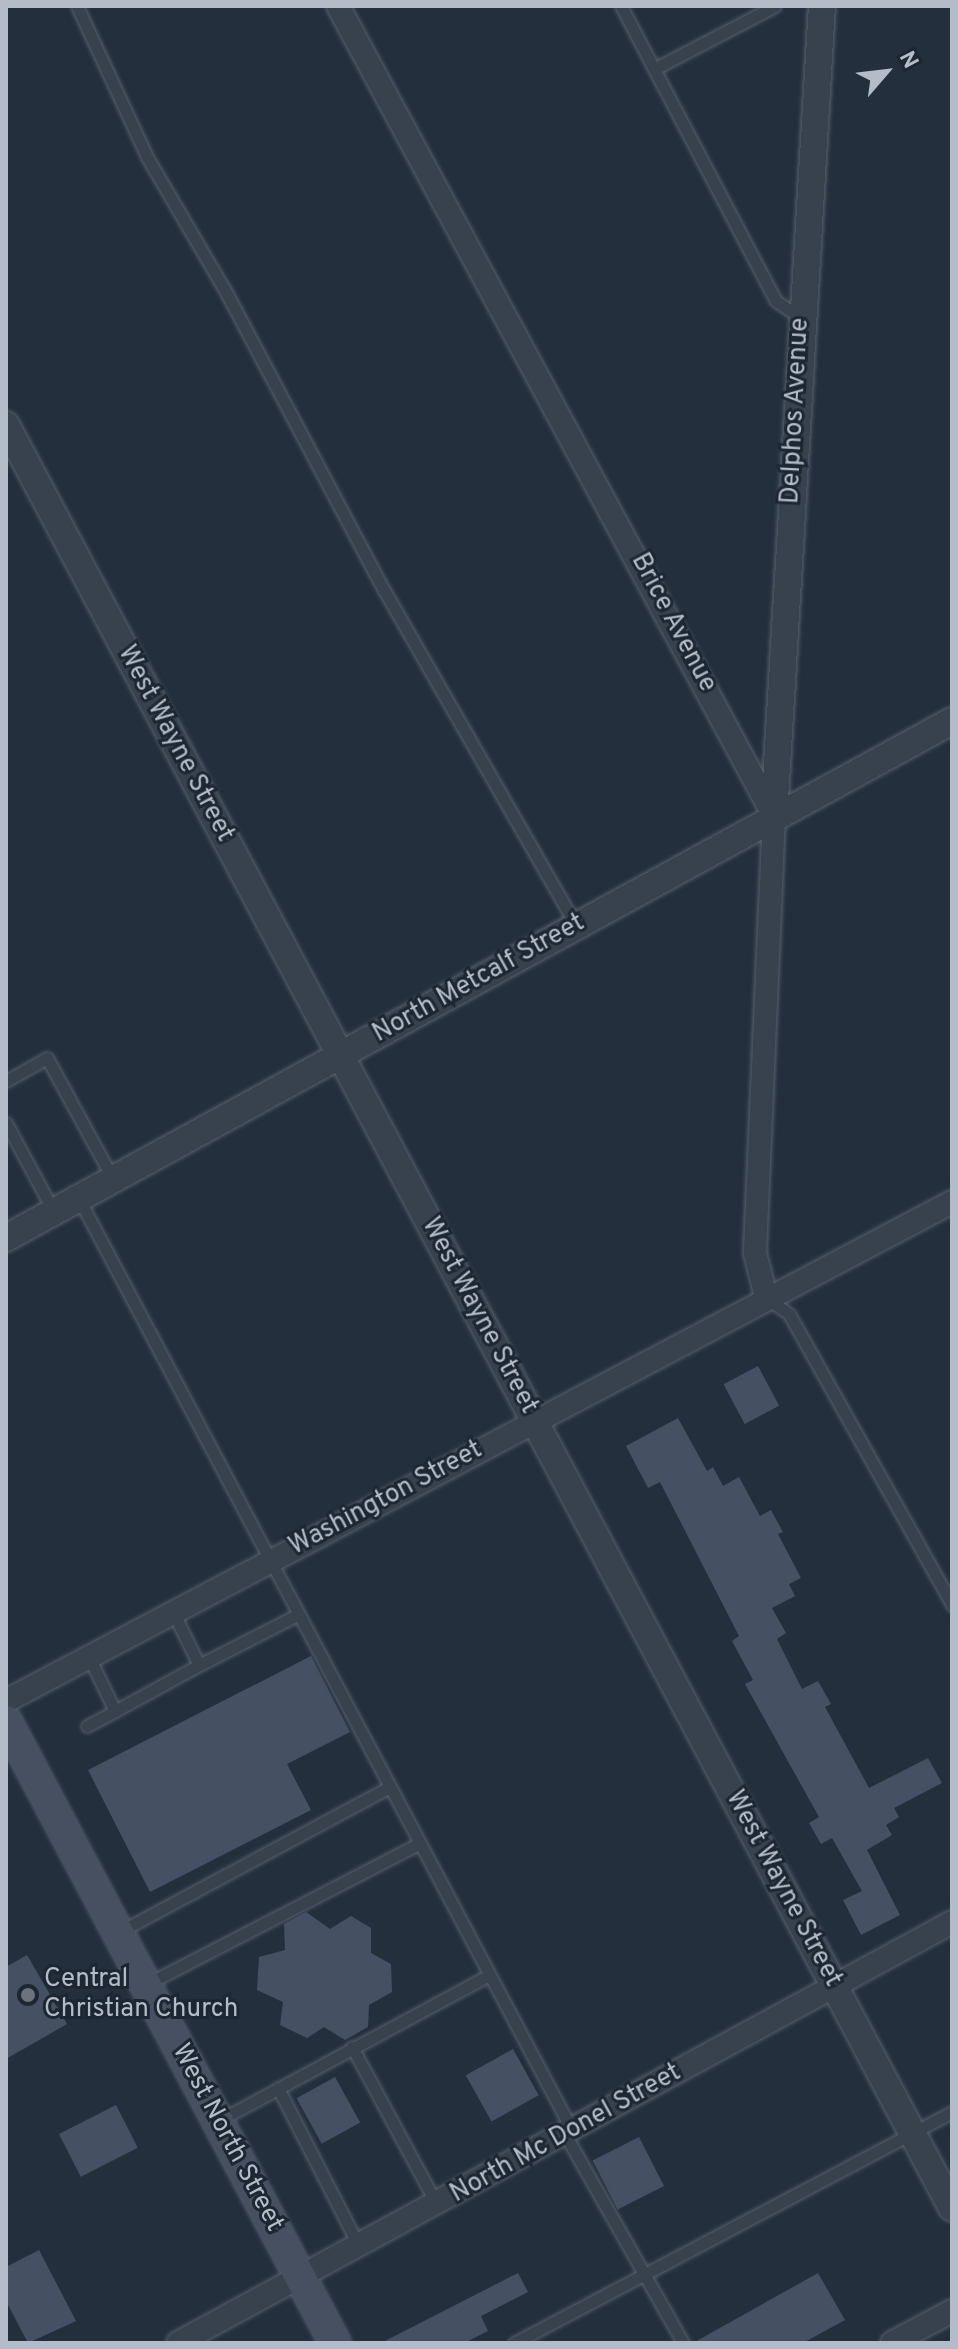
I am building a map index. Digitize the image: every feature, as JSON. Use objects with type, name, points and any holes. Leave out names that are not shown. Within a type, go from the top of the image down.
[{"type":"main road","name":"West North Street","points":[[6,1721],[335,2343]]},
{"type":"street","name":"Brice Avenue","points":[[338,6],[774,816]]},
{"type":"street","name":"Delphos Avenue","points":[[774,816],[801,318],[822,6]]},
{"type":"street","name":"West Wayne Street","points":[[6,425],[952,2208]]},
{"type":"street","name":"North Metcalf Street","points":[[6,1238],[952,721]]},
{"type":"street","points":[[766,1297],[755,1253],[774,816]]},
{"type":"street","name":"Washington Street","points":[[6,1701],[766,1297],[952,1202]]},
{"type":"street","name":"North Mc Donel Street","points":[[178,2343],[570,2134],[834,1984],[952,1922]]},
{"type":"street","points":[[892,2343],[952,2311]]},
{"type":"lane","points":[[77,6],[154,169],[227,294],[384,590],[576,925]]},
{"type":"lane","points":[[621,6],[776,301],[801,318]]},
{"type":"lane","points":[[654,69],[775,6]]},
{"type":"lane","points":[[6,1081],[47,1058],[113,1180]]},
{"type":"lane","points":[[6,1123],[55,1212]]},
{"type":"lane","points":[[79,1199],[644,2275],[683,2343]]},
{"type":"lane","points":[[766,1297],[789,1314],[952,1605]]},
{"type":"lane","points":[[173,1612],[199,1665]]},
{"type":"lane","points":[[87,1726],[297,1615]]},
{"type":"lane","points":[[89,1657],[115,1711]]},
{"type":"lane","points":[[118,1933],[388,1788]]},
{"type":"lane","points":[[146,1985],[418,1844]]},
{"type":"lane","points":[[218,2121],[489,1975]]},
{"type":"lane","points":[[352,2047],[437,2205]]},
{"type":"lane","points":[[278,2088],[359,2246]]},
{"type":"lane","points":[[514,2343],[952,2112]]},
{"type":"building","points":[[758,1366],[779,1406],[745,1424],[724,1384]]},
{"type":"building","points":[[678,1418],[707,1471],[713,1467],[723,1486],[739,1477],[760,1516],[771,1510],[783,1532],[778,1534],[801,1578],[789,1584],[795,1596],[772,1608],[786,1633],[777,1639],[802,1689],[818,1681],[831,1704],[825,1707],[869,1788],[928,1758],[942,1783],[894,1808],[899,1817],[886,1825],[892,1835],[867,1850],[900,1915],[861,1935],[843,1900],[862,1891],[832,1838],[821,1844],[809,1823],[819,1817],[745,1684],[753,1680],[732,1641],[739,1636],[660,1482],[648,1488],[626,1446]]},
{"type":"building","points":[[311,1656],[350,1732],[287,1764],[311,1810],[150,1892],[88,1770]]},
{"type":"building","points":[[306,1912],[330,1929],[351,1916],[371,1928],[371,1953],[391,1964],[392,1992],[369,2005],[368,2027],[345,2040],[324,2027],[307,2038],[280,2025],[283,2002],[257,1990],[259,1957],[285,1950],[284,1924]]},
{"type":"building","name":"Central Christian Church","points":[[27,1955],[67,2024],[6,2059],[6,1967]]},
{"type":"building","points":[[513,2049],[539,2095],[491,2122],[466,2075]]},
{"type":"building","points":[[335,2077],[360,2122],[322,2144],[297,2098]]},
{"type":"building","points":[[116,2105],[138,2148],[81,2177],[59,2134]]},
{"type":"building","points":[[639,2137],[664,2186],[618,2210],[593,2161]]},
{"type":"building","points":[[39,2250],[76,2321],[28,2343],[6,2301],[6,2267]]},
{"type":"building","points":[[518,2273],[528,2292],[481,2316],[488,2331],[464,2343],[381,2343]]},
{"type":"building","points":[[818,2273],[845,2320],[803,2343],[693,2343]]},
{"type":"place","name":"Central Christian Church","points":[[28,1995]]}]
